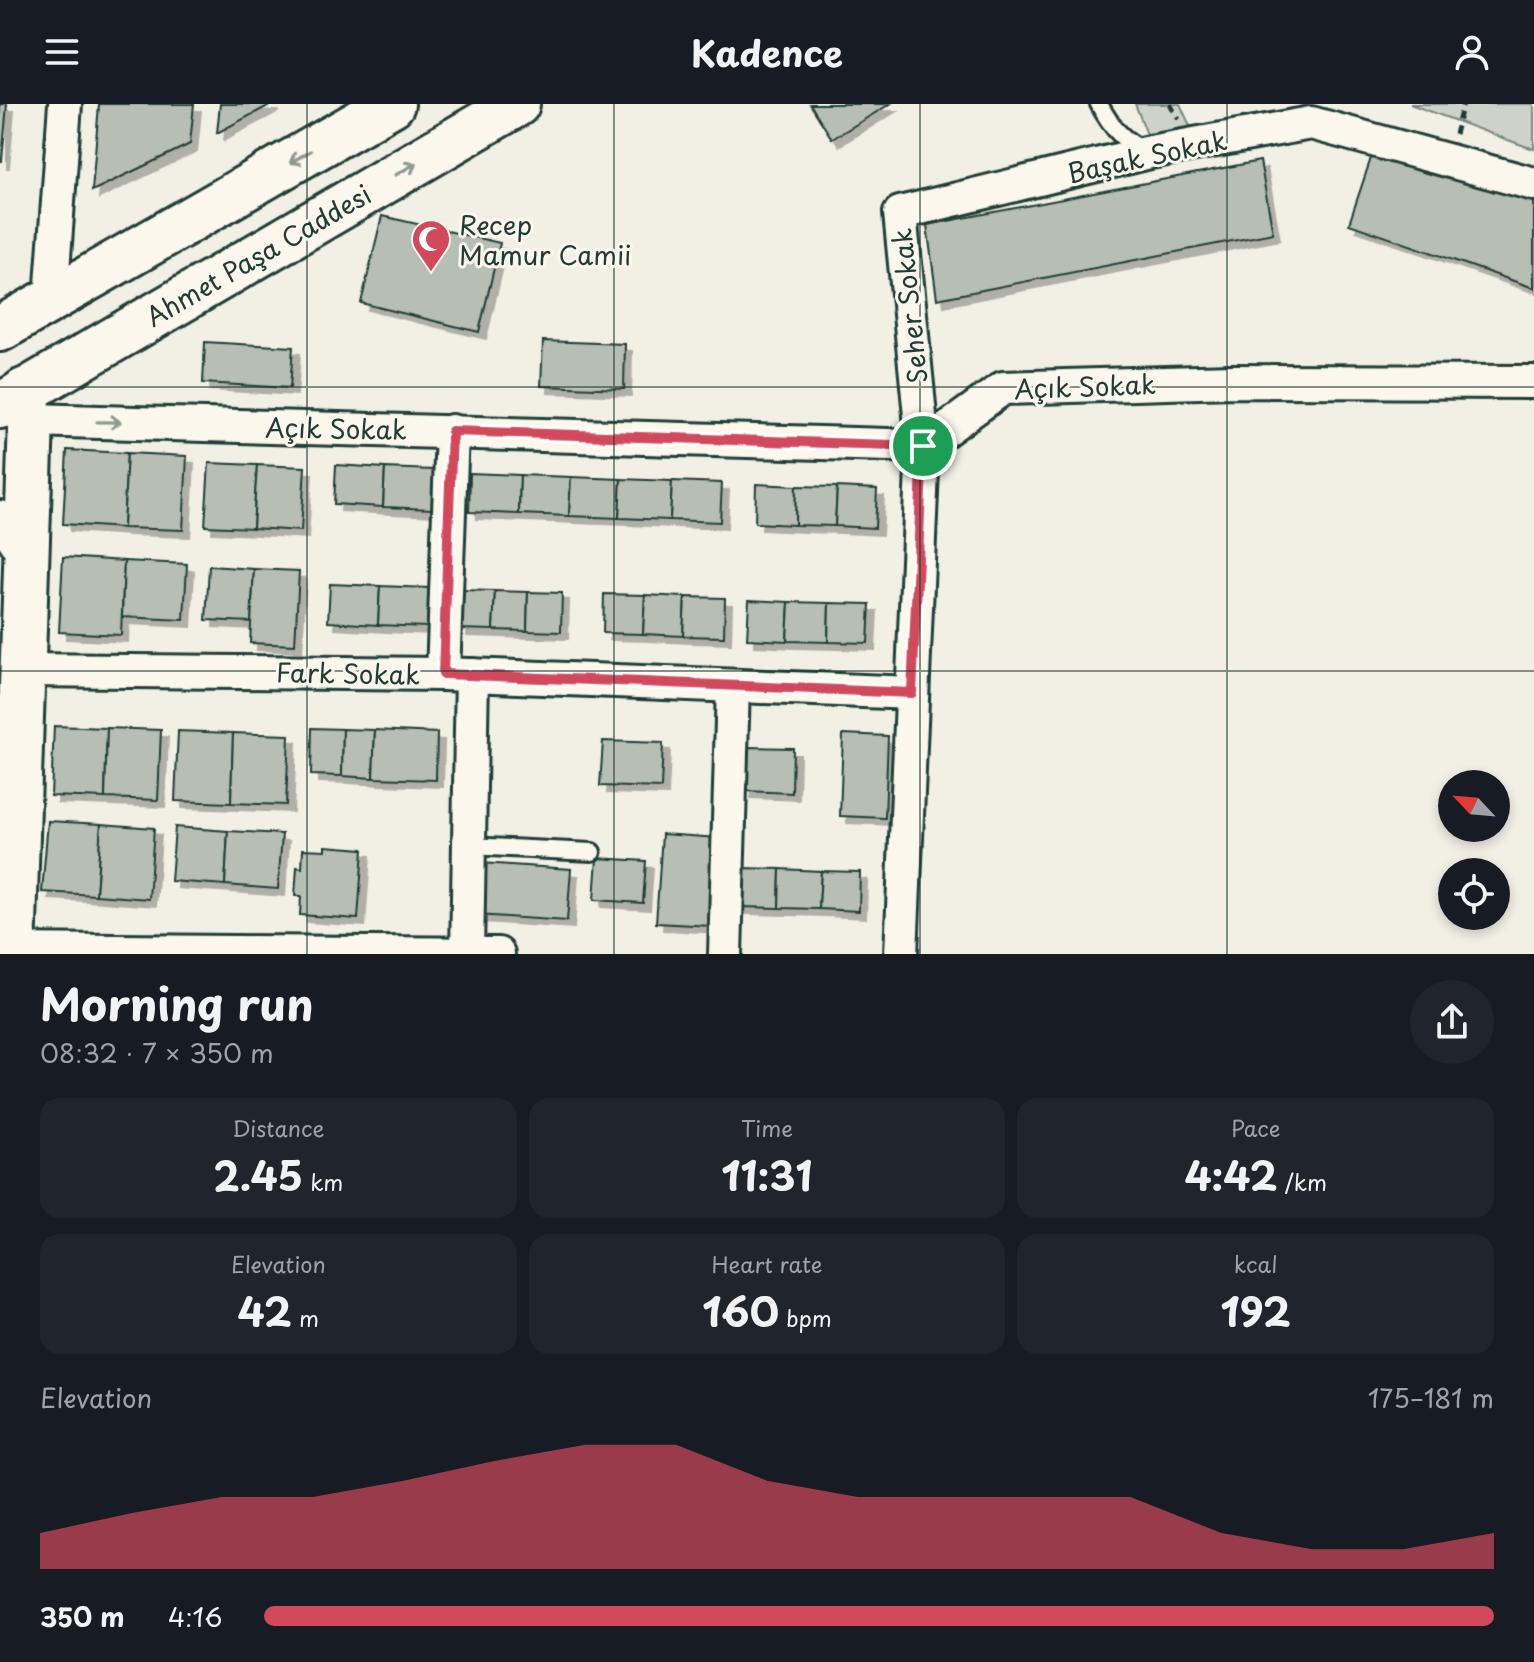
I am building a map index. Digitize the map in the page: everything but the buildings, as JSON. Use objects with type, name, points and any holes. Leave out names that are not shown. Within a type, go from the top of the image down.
[{"type":"street","points":[[63,368],[51,299],[65,104]]},
{"type":"street","points":[[0,329],[392,104]]},
{"type":"street","name":"Ahmet Paşa Caddesi","points":[[18,406],[63,368],[517,104]]},
{"type":"street","name":"Başak Sokak","points":[[900,213],[1150,152],[1311,123],[1534,184]]},
{"type":"street","name":"Seher Sokak","points":[[900,213],[923,446],[901,954]]},
{"type":"street","name":"Açık Sokak","points":[[18,406],[452,431],[923,446],[1003,388],[1232,381],[1534,382]]},
{"type":"street","points":[[18,406],[26,558],[9,951],[498,954]]},
{"type":"street","points":[[452,431],[458,674],[469,846],[467,954]]},
{"type":"street","points":[[0,517],[26,558]]},
{"type":"street","name":"Fark Sokak","points":[[22,670],[458,674],[912,693]]},
{"type":"street","points":[[725,954],[733,686]]},
{"type":"lane","points":[[1099,104],[1108,121],[1127,142],[1150,152]]},
{"type":"lane","points":[[469,846],[592,852]]},
{"type":"shaded area","points":[[1135,104],[1180,104],[1195,137],[1150,142]]},
{"type":"shaded area","points":[[1410,104],[1534,104],[1534,149],[1519,144]]},
{"type":"place","name":"Recep Mamur Camii","points":[[431,273]]},
{"type":"route","points":[[452,431],[923,446],[912,693],[443,674],[452,431]]}]
